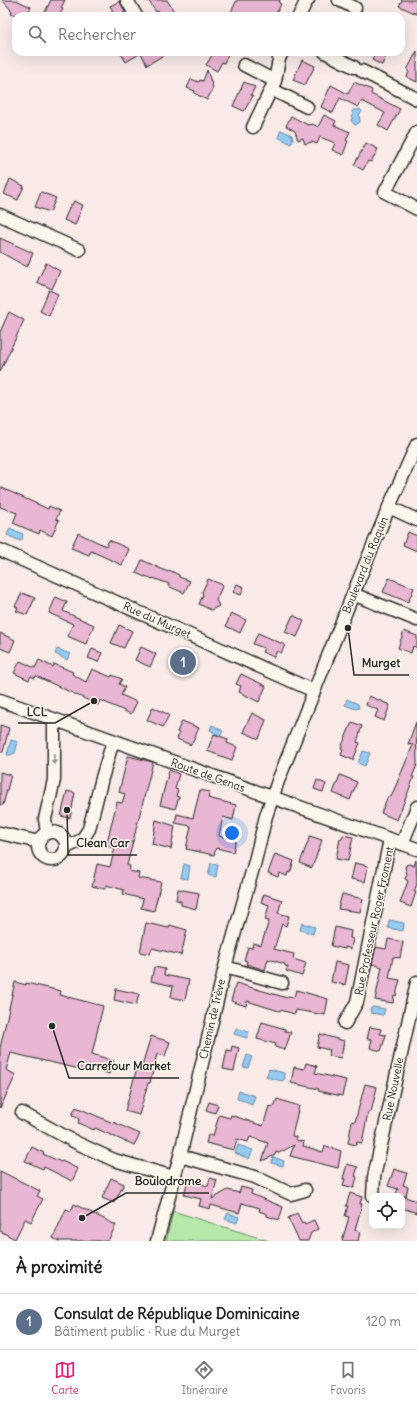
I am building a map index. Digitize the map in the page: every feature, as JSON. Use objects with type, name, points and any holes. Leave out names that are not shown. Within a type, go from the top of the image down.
[{"type":"street","points":[[127,0],[134,12]]},
{"type":"street","points":[[301,12],[308,0]]},
{"type":"street","points":[[338,0],[355,8]]},
{"type":"street","points":[[253,127],[273,85],[280,56]]},
{"type":"street","points":[[333,56],[417,99]]},
{"type":"street","points":[[244,66],[307,107]]},
{"type":"street","points":[[417,132],[385,192],[417,209]]},
{"type":"street","points":[[0,215],[80,250]]},
{"type":"street","name":"Boulevard du Raquin","points":[[272,798],[353,594],[417,444]]},
{"type":"street","points":[[389,507],[417,520]]},
{"type":"street","name":"Rue du Murget","points":[[0,550],[314,691]]},
{"type":"street","points":[[353,594],[417,620]]},
{"type":"street","name":"Route de Genas","points":[[0,700],[417,849]]},
{"type":"street","points":[[47,833],[45,819],[54,780],[54,720]]},
{"type":"street","points":[[66,845],[71,845],[82,840],[89,829],[106,762],[113,741]]},
{"type":"street","name":"Chemin de Trève","points":[[158,1241],[225,967],[272,798]]},
{"type":"street","points":[[402,844],[417,807]]},
{"type":"street","points":[[0,833],[39,842]]},
{"type":"street","points":[[47,833],[57,833],[64,838],[66,849],[62,857],[49,860],[42,856],[39,852],[39,842],[47,833]]},
{"type":"street","name":"Rue Professeur Roger Froment","points":[[345,1023],[357,1002],[390,839]]},
{"type":"street","points":[[225,967],[282,983]]},
{"type":"street","name":"Rue Nouvelle","points":[[373,1193],[374,1177],[417,982]]},
{"type":"street","points":[[22,1113],[77,1144],[114,1160],[174,1177]]},
{"type":"street","points":[[180,1156],[255,1177],[291,1194],[305,1190]]},
{"type":"green space","points":[[173,1211],[269,1241],[166,1241]]},
{"type":"water","points":[[360,109],[362,112],[359,115],[360,122],[355,125],[351,121],[353,115],[352,112],[353,110]]},
{"type":"water","points":[[281,130],[292,135],[293,140],[291,144],[278,137]]},
{"type":"water","points":[[10,528],[23,534],[22,540],[20,541],[7,535]]},
{"type":"water","points":[[57,649],[70,654],[67,660],[55,654]]},
{"type":"water","points":[[347,699],[358,704],[359,708],[356,709],[345,705]]},
{"type":"water","points":[[212,725],[223,731],[220,736],[210,730]]},
{"type":"water","points":[[11,740],[18,742],[15,753],[7,755]]},
{"type":"water","points":[[363,751],[370,753],[365,766],[358,763]]},
{"type":"water","points":[[211,863],[218,864],[216,877],[208,875]]},
{"type":"water","points":[[184,864],[190,866],[188,879],[181,878]]},
{"type":"water","points":[[389,920],[404,923],[403,931],[388,928]]},
{"type":"water","points":[[302,923],[315,927],[313,934],[300,930]]},
{"type":"water","points":[[373,1007],[385,1009],[383,1015],[371,1013],[370,1009]]},
{"type":"water","points":[[236,1028],[249,1032],[247,1038],[234,1034]]},
{"type":"water","points":[[247,1055],[252,1057],[248,1068],[243,1067]]},
{"type":"water","points":[[269,1069],[284,1073],[285,1079],[282,1081],[266,1077]]},
{"type":"water","points":[[239,1091],[255,1096],[252,1105],[248,1102],[237,1099]]},
{"type":"water","points":[[238,1145],[253,1150],[249,1159],[235,1153]]},
{"type":"water","points":[[273,1157],[284,1161],[283,1166],[271,1163]]},
{"type":"water","points":[[228,1213],[239,1217],[237,1223],[225,1219]]},
{"type":"building","points":[[2,0],[16,0],[31,7],[29,12],[12,12],[12,13],[11,13],[12,11]]},
{"type":"building","points":[[51,0],[65,0],[61,8],[63,9],[61,12],[45,12]]},
{"type":"building","points":[[148,0],[167,0],[174,12],[158,11],[156,12]]},
{"type":"building","points":[[237,0],[280,0],[279,3],[281,4],[277,12],[231,12]]},
{"type":"building","points":[[402,0],[417,0],[417,14],[399,6]]},
{"type":"building","points":[[120,1],[125,12],[111,12],[113,11],[110,6]]},
{"type":"building","points":[[417,51],[417,82],[407,77],[409,72],[407,70]]},
{"type":"building","points":[[122,56],[136,56],[126,62]]},
{"type":"building","points":[[142,56],[162,56],[147,65]]},
{"type":"building","points":[[212,56],[227,56],[224,63],[222,62],[217,71],[206,65]]},
{"type":"building","points":[[374,56],[386,56],[382,65],[372,60]]},
{"type":"building","points":[[302,60],[315,66],[305,85],[293,80]]},
{"type":"building","points":[[207,70],[213,88],[207,100],[194,93],[195,91],[187,88],[191,79],[199,82],[200,80],[203,81]]},
{"type":"building","points":[[244,82],[255,87],[251,95],[253,96],[244,111],[233,106]]},
{"type":"building","points":[[354,82],[372,90],[371,94],[400,109],[388,131],[378,125],[385,113],[362,101],[358,107],[340,98],[333,113],[321,107],[331,85],[348,94]]},
{"type":"building","points":[[324,115],[336,121],[334,125],[350,132],[346,140],[348,141],[343,155],[332,150],[335,143],[320,137],[317,144],[312,142],[305,144],[303,138],[298,140],[295,131],[286,126],[291,116],[308,125],[313,124],[318,127]]},
{"type":"building","points":[[366,143],[378,149],[371,162],[368,161],[363,170],[354,165]]},
{"type":"building","points":[[10,179],[24,186],[18,200],[4,194]]},
{"type":"building","points":[[41,192],[56,198],[50,212],[35,207]]},
{"type":"building","points":[[74,201],[83,205],[75,225],[64,220],[71,204],[72,205]]},
{"type":"building","points":[[0,238],[33,253],[27,267],[0,252]]},
{"type":"building","points":[[46,263],[60,271],[52,289],[37,282]]},
{"type":"building","points":[[49,290],[58,294],[49,316],[40,311]]},
{"type":"building","points":[[9,312],[24,320],[0,372],[0,332]]},
{"type":"building","points":[[0,487],[48,509],[49,506],[60,511],[56,519],[59,520],[52,536],[40,530],[39,534],[13,523],[17,513],[0,507]]},
{"type":"building","points":[[408,532],[417,536],[417,551],[403,545]]},
{"type":"building","points":[[78,533],[106,546],[109,540],[129,549],[122,565],[91,551],[89,555],[71,548]]},
{"type":"building","points":[[142,560],[168,572],[169,570],[179,575],[179,577],[190,581],[184,593],[168,586],[169,584],[136,573]]},
{"type":"building","points":[[389,578],[414,588],[408,602],[383,592]]},
{"type":"building","points":[[208,579],[223,585],[216,600],[219,606],[211,610],[199,604],[203,595],[202,592]]},
{"type":"building","points":[[237,584],[244,587],[241,595],[233,592]]},
{"type":"building","points":[[22,593],[35,598],[27,615],[16,611],[18,608],[15,606]]},
{"type":"building","points":[[56,597],[67,602],[63,611],[94,625],[86,644],[67,636],[73,624],[49,613]]},
{"type":"building","points":[[231,613],[246,620],[240,633],[226,626]]},
{"type":"building","points":[[293,615],[304,621],[297,637],[285,632]]},
{"type":"building","points":[[119,625],[132,631],[124,648],[111,643]]},
{"type":"building","points":[[404,631],[417,636],[417,648],[413,646],[411,653],[398,648]]},
{"type":"building","points":[[0,633],[15,640],[10,652],[0,648]]},
{"type":"building","points":[[258,633],[285,645],[281,653],[277,651],[274,657],[262,652],[264,648],[253,644]]},
{"type":"building","points":[[141,647],[156,654],[150,667],[135,660]]},
{"type":"building","points":[[92,649],[102,653],[98,662],[88,658]]},
{"type":"building","points":[[176,651],[196,660],[189,674],[170,665]]},
{"type":"building","points":[[39,660],[53,667],[54,664],[73,672],[72,674],[86,682],[92,669],[111,677],[112,675],[122,679],[119,684],[125,687],[121,695],[137,702],[131,714],[100,700],[98,705],[36,676],[35,678],[31,676],[29,680],[14,673],[20,661],[35,668]]},
{"type":"building","points":[[241,674],[266,686],[259,702],[239,692],[241,686],[236,684]]},
{"type":"building","points":[[369,696],[390,705],[384,721],[375,717],[378,710],[366,705]]},
{"type":"building","points":[[153,707],[169,715],[163,727],[147,720]]},
{"type":"building","points":[[252,713],[266,720],[259,739],[243,732]]},
{"type":"building","points":[[182,721],[199,728],[191,745],[177,739],[179,733],[177,732]]},
{"type":"building","points":[[352,722],[362,726],[357,742],[360,743],[353,760],[341,755],[343,749],[341,748]]},
{"type":"building","points":[[416,722],[417,765],[412,777],[414,777],[397,820],[381,813],[388,796],[391,797],[413,745],[408,744]]},
{"type":"building","points":[[0,725],[9,728],[3,752],[0,752]]},
{"type":"building","points":[[214,734],[228,739],[227,743],[237,747],[232,760],[207,751]]},
{"type":"building","points":[[128,756],[153,762],[127,865],[130,866],[129,871],[139,873],[138,878],[161,882],[154,911],[141,908],[143,899],[123,894],[124,890],[106,885],[105,889],[92,886],[97,864],[110,867],[115,848],[106,846],[117,802],[122,803],[125,794],[119,792]]},
{"type":"building","points":[[169,770],[179,774],[175,789],[178,790],[176,796],[179,797],[175,809],[160,805]]},
{"type":"building","points":[[0,772],[11,775],[3,805],[0,805]]},
{"type":"building","points":[[340,775],[357,782],[350,800],[333,793]]},
{"type":"building","points":[[317,780],[326,784],[323,792],[314,789]]},
{"type":"building","points":[[200,790],[210,792],[208,798],[236,805],[233,820],[223,817],[219,836],[236,840],[233,852],[216,848],[214,855],[186,849],[191,826],[175,823],[177,814],[193,818]]},
{"type":"building","points":[[67,791],[75,793],[70,818],[61,816]]},
{"type":"building","points":[[156,820],[175,826],[171,849],[152,844]]},
{"type":"building","points":[[343,835],[353,837],[348,861],[336,859],[340,839],[342,839]]},
{"type":"building","points":[[310,836],[322,840],[312,868],[300,863]]},
{"type":"building","points":[[275,854],[294,861],[290,873],[288,872],[287,876],[279,873],[278,877],[268,873]]},
{"type":"building","points":[[416,860],[417,884],[411,907],[400,903],[408,881],[405,879],[407,874],[405,868],[406,865],[409,864],[414,866]]},
{"type":"building","points":[[355,863],[368,866],[365,882],[351,879]]},
{"type":"building","points":[[178,889],[199,893],[196,909],[181,905],[181,901],[176,900]]},
{"type":"building","points":[[264,894],[282,900],[278,913],[289,916],[286,926],[282,924],[274,949],[294,954],[293,959],[306,963],[302,976],[286,971],[288,967],[285,966],[285,964],[268,959],[265,970],[246,964],[247,961],[244,960],[248,947],[252,948],[253,943],[261,945],[269,921],[265,920],[269,905],[261,902]]},
{"type":"building","points":[[342,894],[363,899],[360,912],[338,909]]},
{"type":"building","points":[[146,923],[169,928],[170,925],[187,930],[181,955],[152,948],[150,954],[140,952]]},
{"type":"building","points":[[335,927],[351,931],[350,938],[353,939],[351,949],[331,946]]},
{"type":"building","points":[[388,939],[403,942],[400,958],[393,957],[389,978],[400,980],[396,996],[394,995],[393,1003],[375,1000],[382,967],[372,964],[376,947],[386,949]]},
{"type":"building","points":[[335,962],[349,965],[345,985],[331,982]]},
{"type":"building","points":[[154,967],[165,969],[164,975],[189,980],[185,1000],[171,997],[173,986],[151,981]]},
{"type":"building","points":[[15,982],[61,991],[60,995],[103,1006],[92,1054],[114,1061],[109,1074],[89,1066],[88,1071],[11,1053],[6,1070],[16,1075],[0,1108],[0,1048]]},
{"type":"building","points":[[236,983],[287,998],[288,996],[294,997],[296,990],[328,999],[325,1015],[296,1010],[295,1014],[279,1011],[247,1001],[246,1006],[231,1001]]},
{"type":"building","points":[[116,989],[139,994],[136,1005],[114,1000]]},
{"type":"building","points":[[262,1022],[291,1032],[285,1050],[275,1047],[276,1044],[257,1039]]},
{"type":"building","points":[[370,1027],[381,1029],[380,1034],[386,1035],[381,1051],[370,1048],[372,1039],[367,1039]]},
{"type":"building","points":[[320,1034],[344,1041],[341,1058],[328,1056],[330,1050],[317,1047]]},
{"type":"building","points":[[151,1036],[170,1042],[165,1056],[157,1054],[150,1083],[148,1083],[139,1115],[125,1111],[138,1064],[142,1065]]},
{"type":"building","points":[[232,1046],[239,1048],[234,1071],[223,1069],[227,1050],[231,1051]]},
{"type":"building","points":[[306,1063],[317,1066],[315,1073],[346,1080],[342,1096],[291,1083],[294,1067],[304,1069]]},
{"type":"building","points":[[365,1084],[377,1087],[371,1112],[368,1112],[362,1143],[357,1142],[356,1145],[348,1143],[352,1121],[355,1122]]},
{"type":"building","points":[[277,1099],[299,1106],[292,1136],[296,1137],[296,1140],[304,1142],[303,1146],[323,1152],[325,1146],[341,1151],[338,1168],[290,1156],[294,1145],[279,1153],[276,1152],[275,1155],[262,1161],[268,1143],[250,1137],[248,1142],[237,1139],[234,1150],[206,1143],[208,1135],[213,1136],[219,1115],[230,1118],[231,1115],[263,1126],[269,1106],[274,1107]]},
{"type":"building","points":[[209,1102],[218,1105],[215,1113],[206,1110]]},
{"type":"building","points":[[76,1107],[140,1134],[134,1145],[95,1128],[94,1130],[78,1123],[79,1119],[72,1115]]},
{"type":"building","points":[[32,1147],[44,1153],[43,1154],[78,1169],[72,1181],[44,1167],[43,1169],[25,1161]]},
{"type":"building","points":[[347,1164],[358,1167],[355,1176],[357,1177],[354,1188],[343,1185]]},
{"type":"building","points":[[394,1169],[407,1173],[403,1185],[408,1187],[406,1196],[405,1193],[396,1193],[398,1189],[388,1186]]},
{"type":"building","points":[[0,1171],[40,1191],[37,1196],[43,1199],[31,1222],[25,1219],[15,1239],[0,1231]]},
{"type":"building","points":[[111,1178],[124,1184],[114,1203],[102,1198]]},
{"type":"building","points":[[210,1178],[217,1180],[212,1199],[228,1190],[239,1193],[241,1187],[252,1190],[251,1194],[283,1207],[279,1220],[267,1216],[267,1214],[259,1211],[260,1208],[242,1203],[239,1213],[211,1205],[210,1209],[199,1206],[201,1199],[184,1195],[187,1183],[193,1184],[193,1182],[208,1186]]},
{"type":"building","points":[[350,1193],[362,1197],[360,1204],[362,1204],[355,1230],[360,1232],[358,1241],[342,1241],[349,1217],[345,1216]]},
{"type":"building","points":[[405,1197],[417,1201],[417,1213],[405,1209]]},
{"type":"building","points":[[74,1204],[116,1225],[108,1241],[59,1241],[53,1238],[66,1209],[71,1211]]},
{"type":"building","points":[[297,1213],[302,1223],[304,1222],[305,1224],[314,1220],[318,1229],[311,1233],[308,1241],[299,1241],[288,1218]]},
{"type":"place","name":"Murget","points":[[348,628]]},
{"type":"place","name":"Consulat de République Dominicaine","points":[[183,662]]},
{"type":"place","name":"LCL","points":[[94,701]]},
{"type":"place","name":"Clean Car","points":[[67,810]]},
{"type":"place","name":"Carrefour Market","points":[[52,1026]]},
{"type":"place","name":"Boulodrome","points":[[82,1218]]}]
